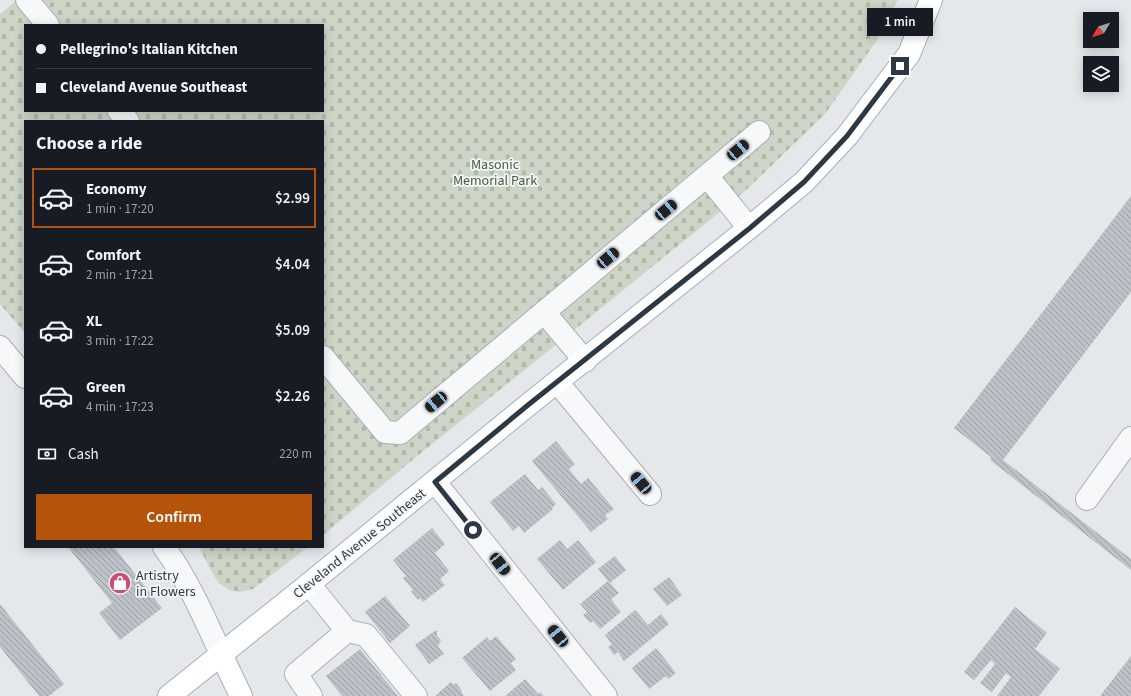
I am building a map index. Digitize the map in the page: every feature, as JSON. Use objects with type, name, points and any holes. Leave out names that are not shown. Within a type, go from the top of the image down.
[{"type":"main road","name":"Cleveland Avenue Southeast","points":[[169,696],[584,360],[750,228],[804,182],[847,136],[909,54],[926,3]]},
{"type":"main road","points":[[221,654],[241,696]]},
{"type":"street","points":[[27,0],[47,24]]},
{"type":"street","points":[[120,112],[127,120]]},
{"type":"street","points":[[324,358],[385,432],[400,433],[759,132]]},
{"type":"street","points":[[707,176],[750,228]]},
{"type":"street","points":[[544,312],[584,360]]},
{"type":"street","points":[[0,347],[24,376]]},
{"type":"street","points":[[557,382],[650,494]]},
{"type":"street","points":[[1087,499],[1131,438]]},
{"type":"street","points":[[435,482],[606,696]]},
{"type":"street","points":[[165,548],[173,559],[196,600],[221,654]]},
{"type":"street","points":[[309,584],[347,631],[366,635],[416,696]]},
{"type":"street","points":[[311,696],[296,674],[347,631]]},
{"type":"green space","name":"Masonic Memorial Park","points":[[15,0],[898,0],[877,40],[825,114],[744,192],[416,457],[324,534],[324,120],[24,120],[24,332],[0,304],[0,14],[14,3]]},
{"type":"green space","points":[[200,548],[307,548],[253,589],[240,592],[229,590],[219,583]]},
{"type":"building","points":[[1131,196],[1131,292],[1003,460],[1131,559],[1131,570],[990,460],[991,457],[954,428]]},
{"type":"building","points":[[556,441],[575,464],[569,469],[581,484],[588,478],[614,509],[605,515],[608,519],[591,532],[532,461]]},
{"type":"building","points":[[525,474],[538,490],[542,487],[556,504],[552,508],[553,509],[524,533],[519,526],[513,531],[490,502]]},
{"type":"building","points":[[432,528],[445,544],[435,553],[449,571],[440,579],[445,585],[423,602],[420,598],[418,600],[411,591],[413,590],[403,578],[406,576],[393,560]]},
{"type":"building","points":[[560,540],[567,549],[578,540],[596,562],[563,590],[537,559]]},
{"type":"building","name":"Artistry in Flowers","points":[[69,548],[115,548],[162,608],[120,640],[99,613],[112,603]]},
{"type":"building","points":[[615,556],[626,570],[610,583],[619,593],[611,599],[621,612],[600,629],[593,621],[590,623],[583,615],[587,612],[580,604],[608,581],[598,569]]},
{"type":"building","points":[[669,577],[682,595],[667,606],[653,589]]},
{"type":"building","points":[[385,596],[410,626],[390,643],[365,612]]},
{"type":"building","points":[[0,604],[64,684],[49,696],[39,696],[0,647]]},
{"type":"building","points":[[1015,607],[1047,633],[1035,649],[1060,669],[1039,696],[997,696],[1011,677],[1006,673],[992,692],[980,683],[995,664],[991,660],[974,680],[964,672]]},
{"type":"building","points":[[635,610],[648,625],[661,614],[669,624],[624,661],[618,652],[614,655],[608,647],[612,644],[605,635]]},
{"type":"building","points":[[436,630],[437,636],[441,640],[438,646],[444,654],[429,664],[415,645]]},
{"type":"building","points":[[496,636],[516,659],[511,663],[516,670],[490,691],[462,658],[487,637],[490,641]]},
{"type":"building","points":[[656,648],[676,673],[668,679],[666,676],[649,689],[632,668]]},
{"type":"building","points":[[360,649],[398,696],[342,696],[326,676]]},
{"type":"building","points":[[1131,656],[1131,696],[1100,696]]},
{"type":"building","points":[[525,679],[538,694],[540,692],[544,696],[505,696]]},
{"type":"building","points":[[451,682],[454,685],[456,683],[464,696],[436,695]]},
{"type":"place","name":"Artistry in Flowers","points":[[120,583]]},
{"type":"route","points":[[473,530],[435,482],[528,405],[750,228],[804,182],[847,136],[900,66]]}]
